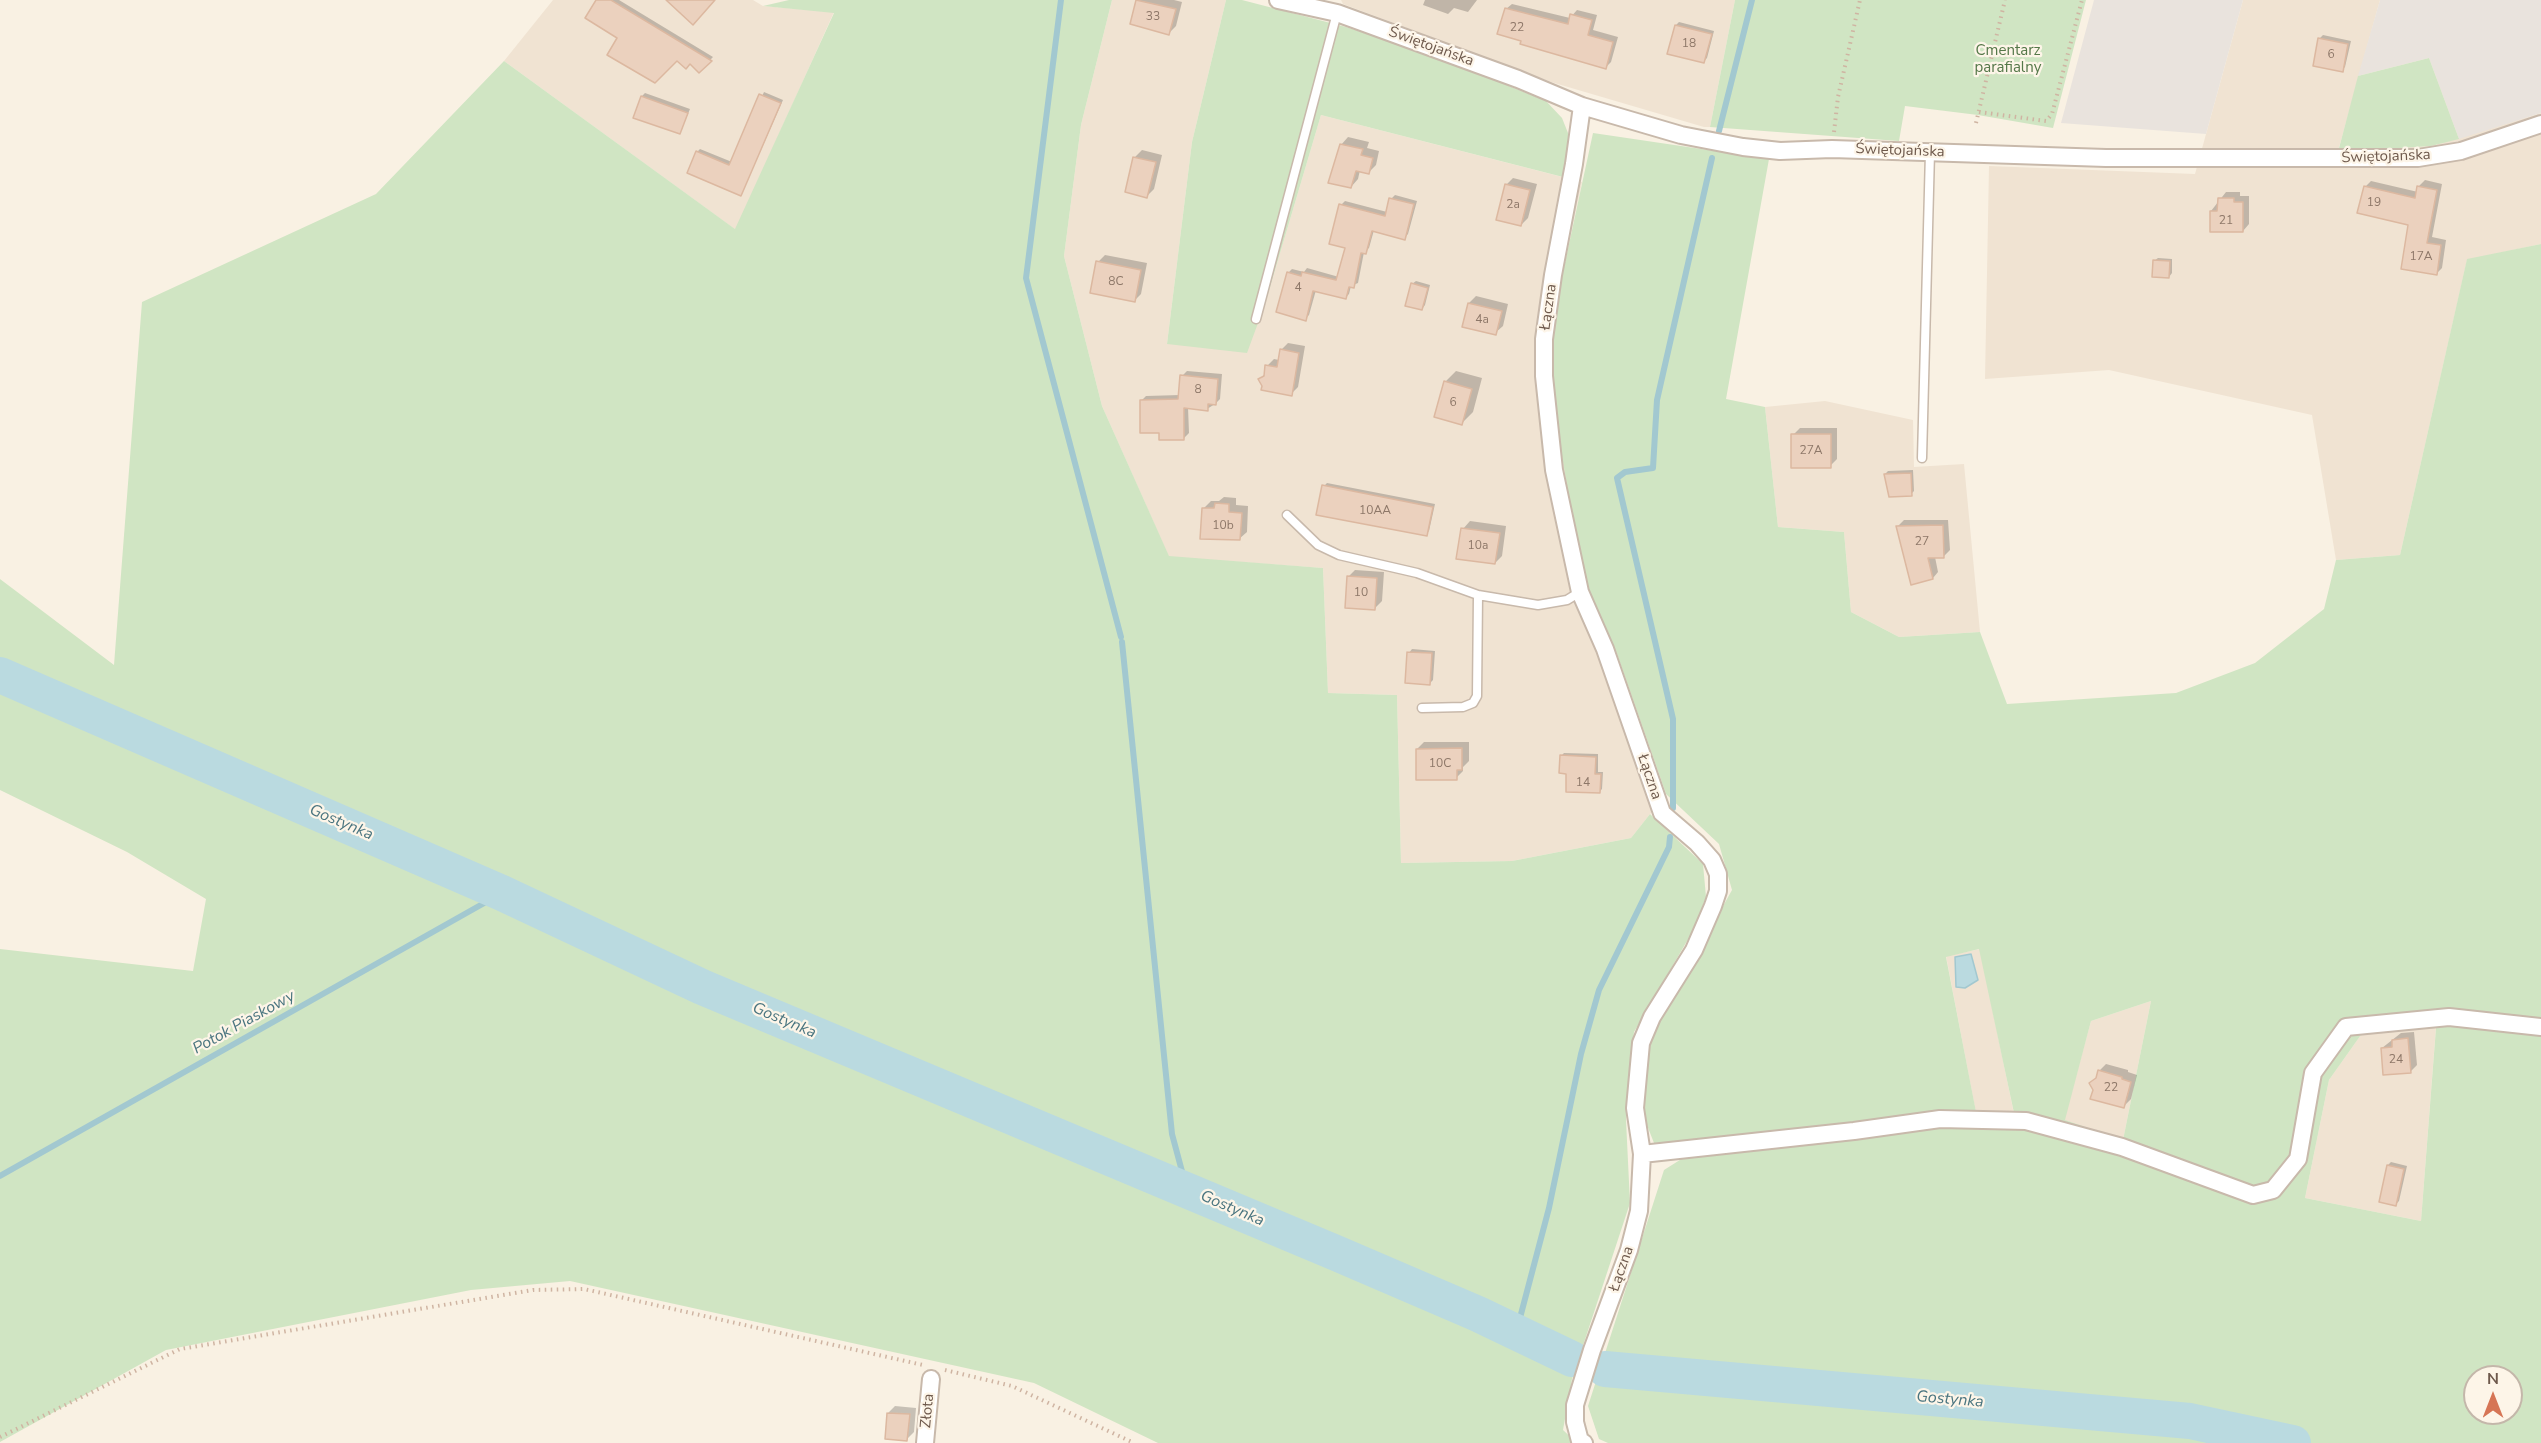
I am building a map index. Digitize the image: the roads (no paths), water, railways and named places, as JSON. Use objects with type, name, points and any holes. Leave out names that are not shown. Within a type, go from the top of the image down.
[{"type":"street","name":"Świętojańska","points":[[1278,0],[1318,4],[1518,79],[1582,106],[1681,135],[1743,147],[1780,151],[1832,149],[2106,158],[2418,158],[2461,151],[2541,124]]},
{"type":"street","name":"Łączna","points":[[1582,106],[1544,339],[1544,376],[1554,470],[1580,592],[1605,649],[1662,813],[1697,843],[1712,860],[1718,874],[1718,891],[1694,950],[1652,1017],[1641,1043],[1635,1108],[1642,1154],[1639,1211],[1629,1250],[1592,1350],[1575,1405],[1575,1422],[1580,1441],[1584,1443]]},
{"type":"street","points":[[1642,1154],[1854,1131],[1940,1119],[2026,1121],[2122,1147],[2253,1196],[2273,1191],[2298,1159],[2313,1073],[2346,1027],[2449,1017],[2541,1027]]},
{"type":"street","name":"Złota","points":[[925,1443],[935,1372]]},
{"type":"lane","points":[[1256,319],[1337,13]]},
{"type":"lane","points":[[1922,458],[1930,152]]},
{"type":"lane","points":[[1287,515],[1318,545],[1339,555],[1418,573],[1478,596],[1538,605],[1566,600],[1580,592]]},
{"type":"lane","points":[[1422,708],[1463,707],[1473,703],[1477,696],[1478,596]]},
{"type":"water","points":[[1971,954],[1978,980],[1965,988],[1956,987],[1955,957]]},
{"type":"waterway","points":[[1061,0],[1026,278],[1121,637]]},
{"type":"waterway","points":[[1719,131],[1752,0]]},
{"type":"waterway","points":[[1673,808],[1673,719],[1617,478],[1625,472],[1653,468],[1657,400],[1712,158]]},
{"type":"waterway","points":[[1122,642],[1172,1134],[1187,1190]]},
{"type":"waterway","name":"Gostynka","points":[[0,675],[502,893],[702,987],[1336,1253],[1478,1314],[1572,1359]]},
{"type":"waterway","points":[[1516,1333],[1549,1208],[1581,1054],[1599,990],[1669,847],[1670,837]]},
{"type":"waterway","name":"Potok Piaskowy","points":[[0,1176],[502,893]]},
{"type":"waterway","name":"Gostynka","points":[[1605,1369],[2190,1421],[2293,1443]]},
{"type":"park label","name":"Cmentarz parafialny","points":[[2008,60]]}]
